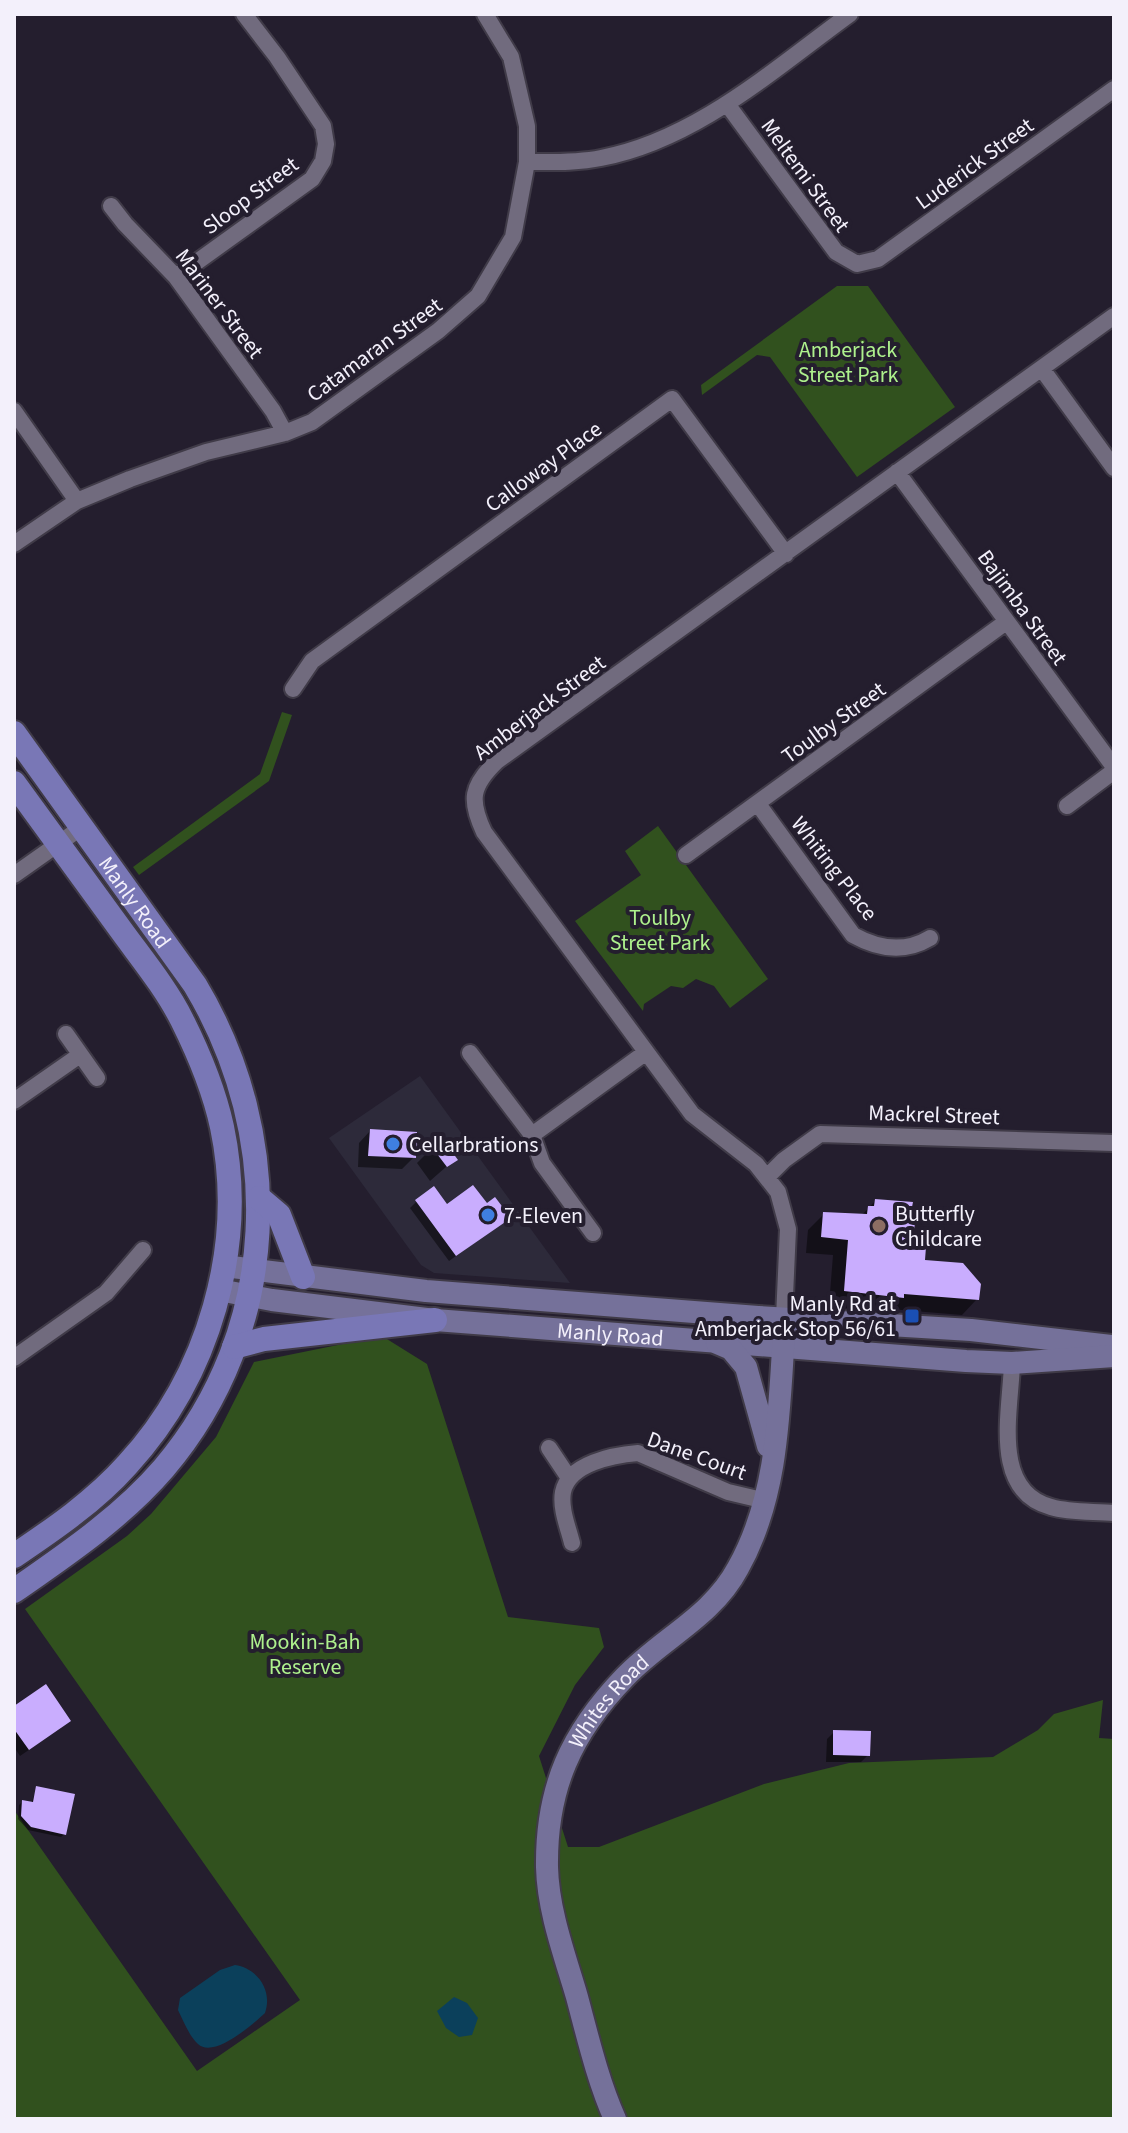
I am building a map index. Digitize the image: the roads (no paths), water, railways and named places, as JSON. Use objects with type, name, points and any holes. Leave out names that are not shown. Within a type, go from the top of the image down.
[{"type":"main road","name":"Manly Road","points":[[14,733],[195,985],[216,1020],[247,1106],[259,1198],[254,1272],[249,1297],[234,1347],[201,1415],[180,1448],[157,1475],[94,1533],[14,1591]]},
{"type":"main road","name":"Manly Road","points":[[14,783],[166,994],[203,1066],[222,1129],[227,1171],[228,1230],[221,1278]]},
{"type":"main road","points":[[259,1198],[279,1215],[303,1277]]},
{"type":"main road","name":"Manly Road","points":[[221,1278],[254,1272],[442,1292],[971,1330],[1114,1347]]},
{"type":"main road","name":"Manly Road","points":[[221,1278],[249,1297],[435,1320],[1012,1363],[1114,1356]]},
{"type":"main road","points":[[14,1556],[103,1489],[145,1445],[190,1373],[205,1337],[221,1278]]},
{"type":"main road","name":"Whites Road","points":[[615,2119],[594,2058],[555,1918],[547,1869],[558,1777],[588,1720],[627,1675],[706,1611],[737,1571],[766,1501],[773,1463],[784,1318]]},
{"type":"main road","points":[[234,1347],[264,1339],[435,1320]]},
{"type":"main road","points":[[713,1342],[731,1349],[746,1367],[773,1463]]},
{"type":"street","name":"Sloop Street","points":[[176,277],[312,179],[323,161],[326,144],[323,126],[244,14]]},
{"type":"street","name":"Catamaran Street","points":[[14,544],[77,501],[206,452],[285,433],[322,415],[438,331],[478,296],[513,237],[527,162],[527,126],[511,57],[485,14]]},
{"type":"street","points":[[527,162],[602,158],[660,139],[727,104],[850,14]]},
{"type":"street","name":"Luderick Street","points":[[857,264],[878,259],[1114,89]]},
{"type":"street","name":"Meltemi Street","points":[[727,104],[836,252],[857,264]]},
{"type":"street","name":"Mariner Street","points":[[111,206],[176,277],[273,411],[285,433]]},
{"type":"street","name":"Amberjack Street","points":[[784,1318],[788,1229],[778,1192],[756,1164],[692,1114],[645,1053],[484,832],[474,810],[475,789],[497,761],[1114,316]]},
{"type":"street","points":[[1042,369],[1114,468]]},
{"type":"street","name":"Calloway Place","points":[[293,689],[312,661],[672,399],[786,554]]},
{"type":"street","points":[[14,411],[77,501]]},
{"type":"street","name":"Bajimba Street","points":[[897,472],[1114,769]]},
{"type":"street","name":"Toulby Street","points":[[686,855],[1006,622]]},
{"type":"street","points":[[1067,806],[1114,769]]},
{"type":"street","name":"Whiting Place","points":[[758,804],[853,935],[872,945],[914,947],[930,938]]},
{"type":"street","points":[[14,875],[82,827]]},
{"type":"street","points":[[66,1034],[97,1078]]},
{"type":"street","points":[[470,1053],[532,1135],[542,1163],[593,1233]]},
{"type":"street","points":[[532,1135],[645,1053]]},
{"type":"street","points":[[14,1101],[80,1055]]},
{"type":"street","name":"Mackrel Street","points":[[768,1176],[820,1134],[1114,1143]]},
{"type":"street","points":[[14,1358],[106,1293],[143,1250]]},
{"type":"street","points":[[1012,1363],[1008,1458],[1015,1478],[1033,1498],[1050,1507],[1114,1513]]},
{"type":"street","points":[[549,1448],[569,1478],[563,1492],[563,1508],[572,1543]]},
{"type":"street","name":"Dane Court","points":[[569,1478],[580,1469],[610,1458],[638,1453],[728,1492],[766,1501]]},
{"type":"water","points":[[235,1965],[256,1975],[265,1988],[265,2013],[223,2044],[205,2047],[195,2041],[186,2028],[178,2010],[180,1998],[220,1970]]},
{"type":"water","points":[[454,1997],[467,2003],[478,2018],[472,2035],[459,2037],[446,2028],[437,2011]]},
{"type":"place","name":"Cellarbrations","points":[[393,1144]]},
{"type":"place","name":"7-Eleven","points":[[488,1215]]},
{"type":"place","name":"Butterfly Childcare","points":[[879,1226]]},
{"type":"place","name":"Manly Rd at Amberjack Stop 56/61","points":[[912,1316]]},
{"type":"park label","name":"Amberjack Street Park","points":[[848,362]]},
{"type":"park label","name":"Toulby Street Park","points":[[660,930]]},
{"type":"park label","name":"Mookin-Bah Reserve","points":[[305,1654]]}]
